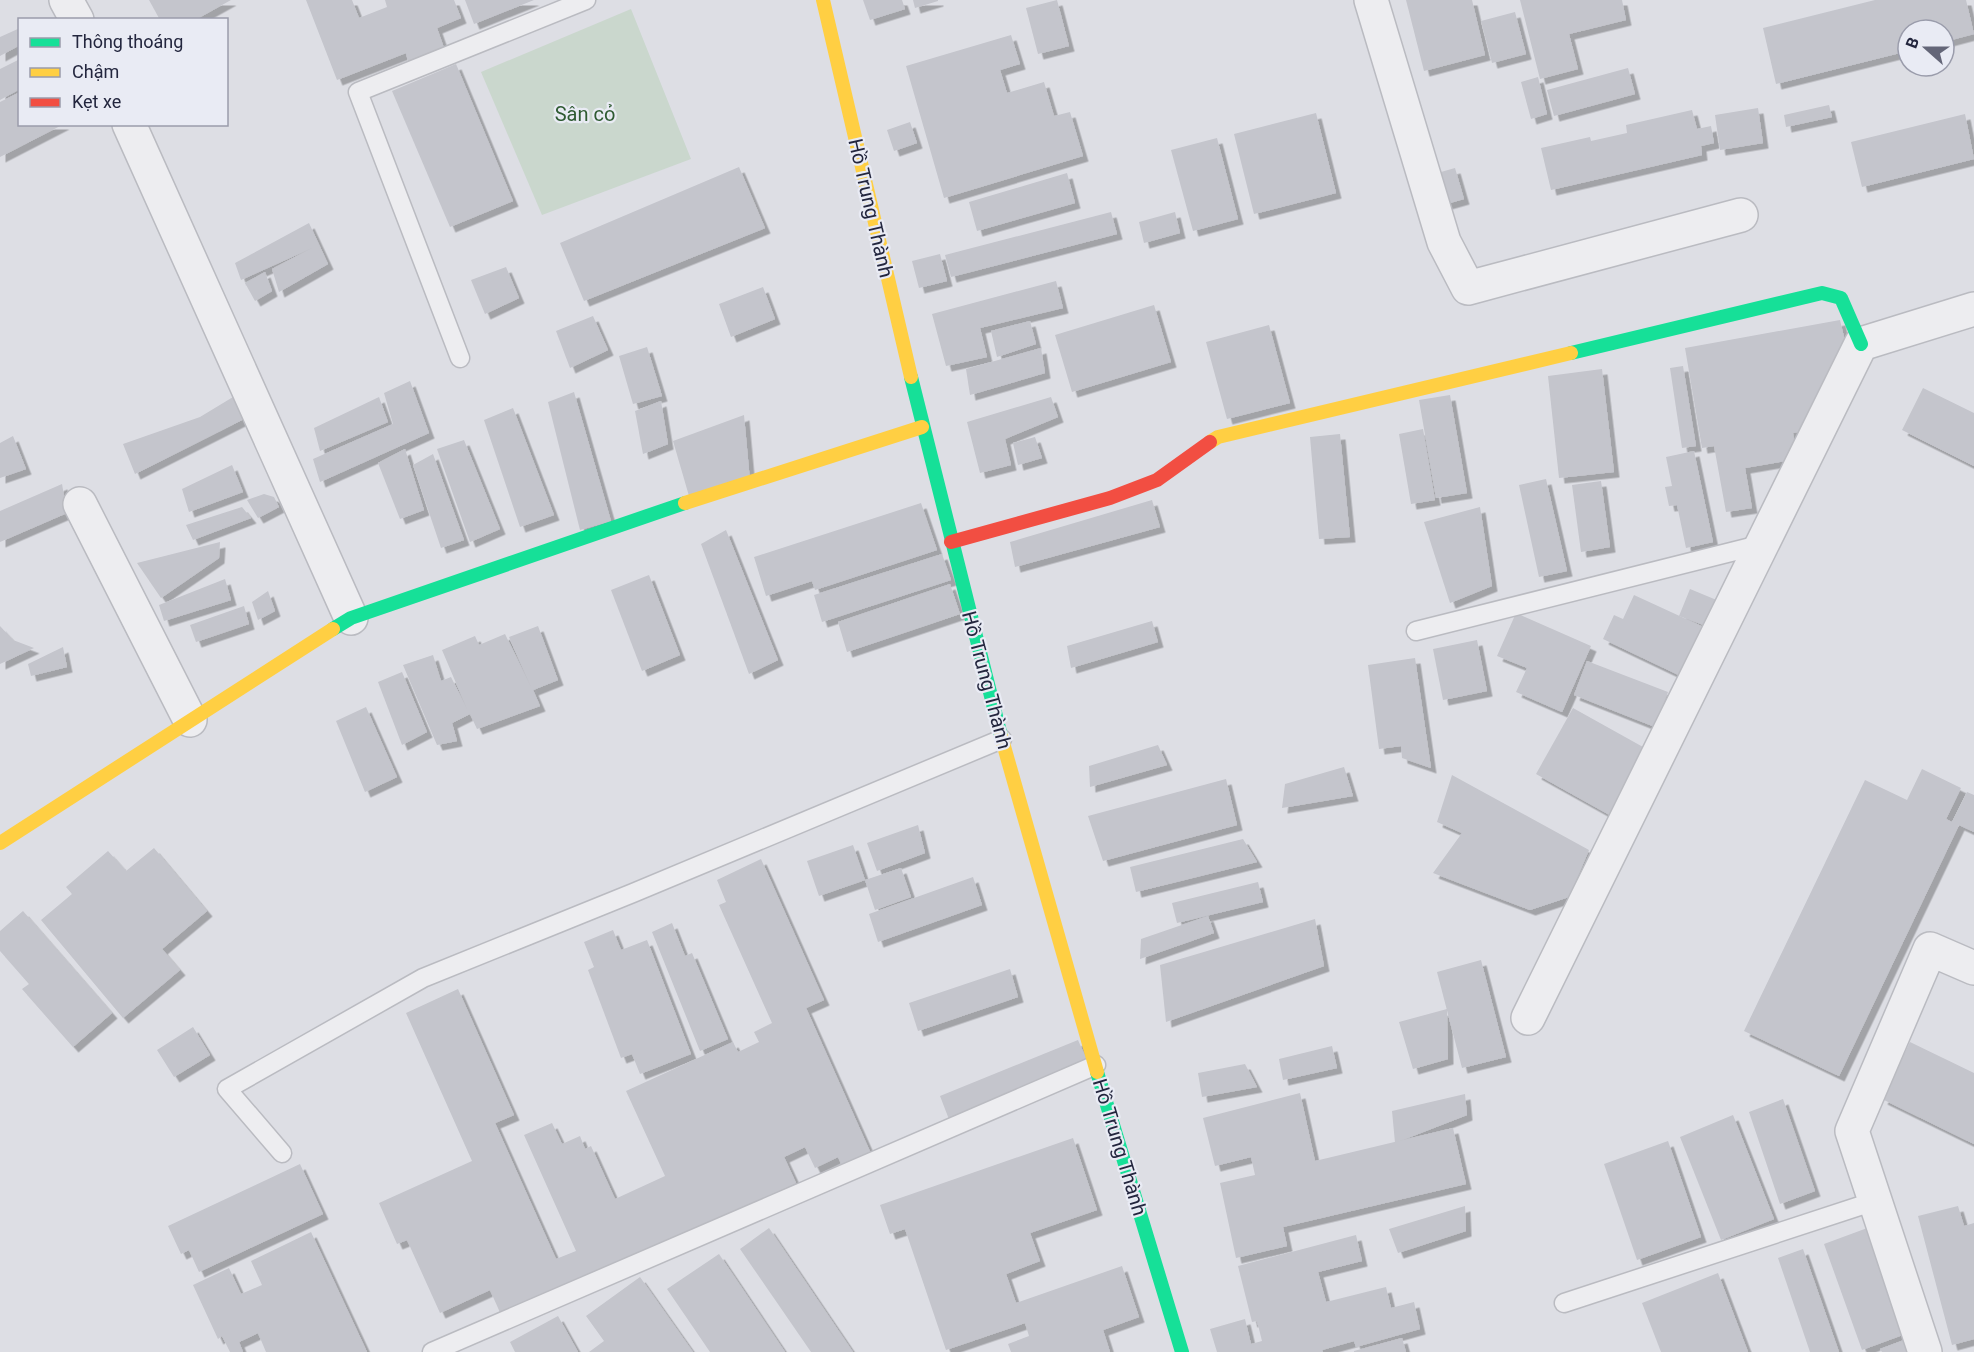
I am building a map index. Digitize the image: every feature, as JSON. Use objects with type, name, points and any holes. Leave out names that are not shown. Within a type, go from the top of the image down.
[{"type":"street","points":[[66,0],[76,18]]},
{"type":"street","name":"Hồ Trung Thành","points":[[823,0],[922,427],[1002,739],[1182,1352]]},
{"type":"street","points":[[1371,0],[1444,242],[1468,288],[1741,215]]},
{"type":"street","points":[[130,126],[351,618]]},
{"type":"street","points":[[951,542],[1110,498],[1157,480],[1218,437],[1822,293],[1841,298],[1861,344]]},
{"type":"street","points":[[1528,1018],[1861,344],[1974,309]]},
{"type":"street","points":[[0,843],[351,618],[750,481],[922,427]]},
{"type":"street","points":[[80,504],[190,720]]},
{"type":"street","points":[[1925,1352],[1852,1131],[1930,950],[1974,968]]},
{"type":"lane","points":[[460,358],[358,92],[586,0]]},
{"type":"lane","points":[[1416,631],[1763,544]]},
{"type":"lane","points":[[282,1153],[227,1089],[423,978],[1002,739]]},
{"type":"lane","points":[[432,1352],[1096,1065]]},
{"type":"lane","points":[[1564,1303],[1875,1201]]},
{"type":"green space","name":"Sân cỏ","points":[[631,9],[691,159],[542,215],[481,72]]},
{"type":"building","points":[[149,0],[231,0],[199,18],[159,18]]},
{"type":"building","points":[[306,0],[352,0],[359,18],[387,7],[385,0],[454,0],[461,18],[437,28],[444,48],[408,62],[406,53],[337,80]]},
{"type":"building","points":[[465,0],[534,0],[474,24]]},
{"type":"building","points":[[863,0],[902,0],[905,9],[870,20]]},
{"type":"building","points":[[913,0],[938,0],[938,1],[915,8]]},
{"type":"building","points":[[1057,0],[1069,46],[1038,54],[1026,8]]},
{"type":"building","points":[[1406,0],[1472,0],[1485,55],[1424,71]]},
{"type":"building","points":[[1520,0],[1622,0],[1626,20],[1569,34],[1578,69],[1540,79]]},
{"type":"building","points":[[1875,0],[1966,0],[1974,34],[1956,39],[1956,18],[1896,18],[1896,54],[1776,84],[1763,28]]},
{"type":"building","points":[[1515,12],[1526,54],[1492,63],[1481,21]]},
{"type":"building","points":[[18,29],[18,46],[0,56],[0,37]]},
{"type":"building","points":[[1011,35],[1020,64],[1000,70],[1007,93],[1044,82],[1054,116],[1070,112],[1083,156],[944,198],[906,66]]},
{"type":"building","points":[[18,60],[18,90],[0,100],[0,69]]},
{"type":"building","points":[[456,64],[513,201],[450,227],[392,91]]},
{"type":"building","points":[[1628,68],[1635,94],[1554,116],[1547,90]]},
{"type":"building","points":[[1538,77],[1547,114],[1531,119],[1521,82]]},
{"type":"building","points":[[18,93],[18,126],[60,126],[0,157],[0,102]]},
{"type":"building","points":[[1829,105],[1832,117],[1786,127],[1784,115]]},
{"type":"building","points":[[1758,108],[1763,143],[1720,150],[1715,115]]},
{"type":"building","points":[[1692,110],[1697,129],[1711,126],[1714,143],[1701,146],[1702,155],[1551,190],[1541,148],[1590,137],[1591,141],[1627,133],[1626,125]]},
{"type":"building","points":[[1316,113],[1336,193],[1254,214],[1234,134]]},
{"type":"building","points":[[1965,114],[1974,159],[1862,187],[1851,142]]},
{"type":"building","points":[[910,122],[917,143],[894,151],[887,130]]},
{"type":"building","points":[[1217,138],[1238,219],[1193,231],[1171,150]]},
{"type":"building","points":[[739,167],[765,228],[584,301],[560,243]]},
{"type":"building","points":[[1455,168],[1464,199],[1443,205],[1434,174]]},
{"type":"building","points":[[1067,173],[1075,203],[977,231],[969,202]]},
{"type":"building","points":[[1111,212],[1117,234],[951,277],[945,255]]},
{"type":"building","points":[[1175,212],[1180,233],[1144,243],[1139,222]]},
{"type":"building","points":[[309,223],[328,264],[279,292],[272,269],[312,248],[241,280],[235,263]]},
{"type":"building","points":[[940,254],[947,281],[919,288],[912,261]]},
{"type":"building","points":[[506,267],[519,298],[485,314],[471,280]]},
{"type":"building","points":[[265,272],[272,291],[255,301],[245,283]]},
{"type":"building","points":[[1056,281],[1063,308],[980,328],[987,357],[946,366],[932,314]]},
{"type":"building","points":[[763,287],[775,319],[731,337],[719,304]]},
{"type":"building","points":[[1154,305],[1171,362],[1072,392],[1055,335]]},
{"type":"building","points":[[593,316],[608,350],[570,368],[556,331]]},
{"type":"building","points":[[1840,320],[1848,354],[1804,431],[1793,433],[1797,459],[1745,468],[1752,508],[1726,512],[1714,446],[1702,448],[1685,348]]},
{"type":"building","points":[[1030,321],[1036,344],[997,357],[991,331]]},
{"type":"building","points":[[1269,325],[1290,403],[1227,419],[1206,342]]},
{"type":"building","points":[[647,347],[662,396],[633,404],[619,356]]},
{"type":"building","points":[[1041,348],[1045,373],[970,395],[966,369]]},
{"type":"building","points":[[1683,366],[1696,446],[1682,448],[1670,368]]},
{"type":"building","points":[[1602,369],[1614,472],[1559,478],[1548,376]]},
{"type":"building","points":[[410,381],[429,433],[320,482],[313,459],[393,424],[384,393]]},
{"type":"building","points":[[1923,388],[1974,413],[1974,466],[1902,430]]},
{"type":"building","points":[[574,392],[611,521],[580,530],[548,402]]},
{"type":"building","points":[[1450,395],[1467,493],[1436,498],[1419,400]]},
{"type":"building","points":[[233,397],[246,418],[135,474],[123,444],[200,417]]},
{"type":"building","points":[[379,397],[388,422],[320,451],[314,428]]},
{"type":"building","points":[[1051,397],[1058,417],[1005,439],[1011,465],[980,473],[967,422]]},
{"type":"building","points":[[661,401],[668,444],[643,454],[635,411]]},
{"type":"building","points":[[513,408],[554,515],[520,527],[484,420]]},
{"type":"building","points":[[744,415],[750,481],[689,496],[673,441]]},
{"type":"building","points":[[1423,429],[1435,500],[1411,504],[1399,434]]},
{"type":"building","points":[[1340,434],[1350,537],[1319,539],[1310,437]]},
{"type":"building","points":[[13,436],[26,469],[0,478],[0,443]]},
{"type":"building","points":[[1035,437],[1042,458],[1018,465],[1013,443]]},
{"type":"building","points":[[464,440],[500,529],[470,542],[437,449]]},
{"type":"building","points":[[405,449],[424,510],[400,519],[378,463]]},
{"type":"building","points":[[1694,451],[1713,542],[1686,548],[1677,505],[1669,506],[1665,487],[1672,486],[1666,457]]},
{"type":"building","points":[[433,454],[464,540],[441,548],[413,465]]},
{"type":"building","points":[[232,465],[243,492],[189,512],[182,489]]},
{"type":"building","points":[[1546,479],[1567,571],[1539,577],[1519,485]]},
{"type":"building","points":[[1601,481],[1610,547],[1581,552],[1572,485]]},
{"type":"building","points":[[62,484],[67,513],[0,542],[0,511]]},
{"type":"building","points":[[264,494],[274,497],[279,507],[258,518],[247,500]]},
{"type":"building","points":[[1152,500],[1160,527],[1015,567],[1010,542]]},
{"type":"building","points":[[921,503],[937,550],[815,590],[812,581],[766,596],[754,557]]},
{"type":"building","points":[[242,507],[251,518],[193,540],[186,525]]},
{"type":"building","points":[[1480,507],[1492,586],[1450,603],[1424,522]]},
{"type":"building","points":[[726,530],[778,660],[749,674],[701,544]]},
{"type":"building","points":[[220,542],[219,558],[161,598],[137,563]]},
{"type":"building","points":[[942,554],[951,580],[822,622],[814,595]]},
{"type":"building","points":[[649,575],[680,655],[642,671],[611,590]]},
{"type":"building","points":[[225,579],[231,600],[164,621],[159,605]]},
{"type":"building","points":[[950,584],[960,614],[847,652],[838,622]]},
{"type":"building","points":[[1690,589],[1719,601],[1709,627],[1679,616]]},
{"type":"building","points":[[268,591],[275,611],[258,620],[252,602]]},
{"type":"building","points":[[1634,595],[1710,630],[1687,679],[1603,639],[1614,615],[1623,619]]},
{"type":"building","points":[[244,606],[249,624],[196,642],[190,625]]},
{"type":"building","points":[[1516,613],[1591,646],[1562,712],[1516,692],[1527,668],[1497,656]]},
{"type":"building","points":[[1152,621],[1158,642],[1071,668],[1067,646]]},
{"type":"building","points":[[0,626],[13,640],[34,648],[0,664]]},
{"type":"building","points":[[538,626],[558,680],[533,690],[540,706],[477,729],[470,714],[452,723],[457,741],[437,745],[403,665],[433,655],[441,681],[451,677],[467,709],[442,650],[475,636],[479,645],[505,634],[531,687],[509,637]]},
{"type":"building","points":[[1477,640],[1487,691],[1443,700],[1433,649]]},
{"type":"building","points":[[63,647],[67,667],[31,676],[28,664]]},
{"type":"building","points":[[1415,658],[1431,768],[1402,758],[1401,746],[1379,749],[1368,665]]},
{"type":"building","points":[[1587,661],[1668,692],[1655,727],[1574,695]]},
{"type":"building","points":[[402,672],[427,732],[402,745],[378,682]]},
{"type":"building","points":[[366,707],[397,777],[365,792],[336,721]]},
{"type":"building","points":[[1573,708],[1652,752],[1615,818],[1536,774]]},
{"type":"building","points":[[1158,745],[1167,765],[1090,787],[1089,766]]},
{"type":"building","points":[[1344,767],[1353,796],[1282,808],[1285,784]]},
{"type":"building","points":[[1922,769],[1961,788],[1946,819],[1952,822],[1967,792],[1974,795],[1974,832],[1959,825],[1839,1076],[1744,1031],[1865,780],[1907,800]]},
{"type":"building","points":[[1452,775],[1589,850],[1569,897],[1530,910],[1433,873],[1462,833],[1437,822]]},
{"type":"building","points":[[1226,779],[1237,825],[1103,861],[1088,816]]},
{"type":"building","points":[[918,825],[925,853],[877,871],[867,843]]},
{"type":"building","points":[[1243,839],[1257,862],[1136,892],[1130,867]]},
{"type":"building","points":[[853,845],[865,880],[819,896],[807,861]]},
{"type":"building","points":[[154,848],[207,911],[162,949],[180,970],[123,1018],[41,920],[72,894],[66,887],[108,851],[126,871]]},
{"type":"building","points":[[761,859],[824,1000],[806,1008],[872,1156],[843,1168],[838,1157],[815,1168],[805,1147],[784,1157],[796,1183],[714,1221],[502,1317],[490,1290],[440,1313],[407,1240],[397,1244],[379,1203],[472,1161],[406,1013],[458,989],[514,1115],[495,1123],[556,1259],[576,1251],[524,1135],[552,1123],[562,1144],[580,1136],[585,1149],[591,1146],[615,1199],[665,1176],[626,1091],[733,1042],[738,1052],[759,1042],[754,1032],[772,1023],[719,905],[726,902],[717,880]]},
{"type":"building","points":[[901,868],[911,897],[875,910],[865,880]]},
{"type":"building","points":[[973,877],[982,905],[878,942],[869,914]]},
{"type":"building","points":[[1258,882],[1263,902],[1177,923],[1172,903]]},
{"type":"building","points":[[23,911],[112,1013],[73,1047],[22,989],[29,984],[0,951],[0,931]]},
{"type":"building","points":[[1208,916],[1214,933],[1140,959],[1141,939]]},
{"type":"building","points":[[1315,919],[1324,966],[1166,1022],[1160,965]]},
{"type":"building","points":[[672,923],[685,956],[692,953],[728,1039],[700,1051],[652,932]]},
{"type":"building","points":[[613,930],[621,950],[647,940],[691,1054],[640,1074],[632,1054],[621,1058],[588,970],[594,967],[584,942]]},
{"type":"building","points":[[1481,960],[1506,1057],[1462,1068],[1437,972]]},
{"type":"building","points":[[1010,969],[1018,997],[918,1031],[909,1003]]},
{"type":"building","points":[[1447,1009],[1448,1059],[1413,1069],[1399,1022]]},
{"type":"building","points":[[193,1027],[210,1055],[174,1077],[157,1050]]},
{"type":"building","points":[[1078,1040],[1089,1065],[950,1122],[940,1096]]},
{"type":"building","points":[[1910,1042],[1974,1073],[1974,1144],[1882,1099]]},
{"type":"building","points":[[1332,1046],[1337,1068],[1283,1080],[1279,1059]]},
{"type":"building","points":[[1245,1064],[1257,1087],[1202,1097],[1198,1073]]},
{"type":"building","points":[[1300,1093],[1315,1161],[1453,1128],[1466,1184],[1283,1227],[1287,1246],[1236,1258],[1220,1183],[1255,1175],[1251,1157],[1215,1166],[1203,1118]]},
{"type":"building","points":[[1465,1094],[1467,1115],[1395,1143],[1392,1111]]},
{"type":"building","points":[[1783,1099],[1815,1191],[1780,1204],[1749,1112]]},
{"type":"building","points":[[1733,1115],[1774,1219],[1721,1240],[1680,1137]]},
{"type":"building","points":[[1073,1138],[1097,1210],[1030,1233],[1040,1261],[1006,1274],[1016,1303],[1122,1266],[1139,1317],[1103,1330],[1110,1352],[1011,1352],[1008,1344],[1029,1336],[1025,1323],[946,1350],[905,1229],[890,1234],[880,1205]]},
{"type":"building","points":[[1668,1141],[1701,1237],[1637,1260],[1604,1164]]},
{"type":"building","points":[[300,1164],[323,1214],[199,1272],[189,1250],[181,1254],[168,1226]]},
{"type":"building","points":[[1465,1206],[1466,1231],[1398,1253],[1389,1229]]},
{"type":"building","points":[[1958,1206],[1964,1226],[1974,1223],[1974,1339],[1952,1345],[1918,1216]]},
{"type":"building","points":[[1870,1227],[1908,1333],[1862,1350],[1824,1244]]},
{"type":"building","points":[[769,1228],[853,1352],[811,1352],[740,1249]]},
{"type":"building","points":[[311,1232],[367,1352],[266,1352],[258,1333],[239,1342],[243,1352],[230,1352],[222,1336],[218,1339],[193,1285],[229,1268],[241,1294],[262,1285],[251,1261]]},
{"type":"building","points":[[1356,1235],[1362,1261],[1318,1272],[1326,1302],[1386,1287],[1391,1308],[1414,1302],[1420,1329],[1356,1347],[1354,1341],[1322,1350],[1323,1352],[1217,1352],[1210,1329],[1245,1319],[1251,1344],[1262,1341],[1257,1321],[1252,1322],[1238,1266]]},
{"type":"building","points":[[1803,1249],[1839,1352],[1810,1352],[1778,1258]]},
{"type":"building","points":[[719,1254],[785,1352],[710,1352],[667,1289]]},
{"type":"building","points":[[1718,1273],[1748,1352],[1661,1352],[1642,1303]]},
{"type":"building","points":[[640,1277],[693,1352],[589,1352],[604,1341],[586,1316]]},
{"type":"building","points":[[558,1316],[578,1352],[515,1352],[510,1342]]},
{"type":"building","points":[[1402,1338],[1406,1352],[1354,1352],[1354,1351]]},
{"type":"building","points":[[1904,1340],[1908,1352],[1882,1352],[1880,1349]]},
{"type":"traffic: fast","points":[[1571,353],[1822,293],[1841,298],[1861,344]]},
{"type":"traffic: fast","points":[[911,377],[1001,736]]},
{"type":"traffic: fast","points":[[333,629],[351,618],[685,503]]},
{"type":"traffic: fast","points":[[1097,1072],[1182,1352]]},
{"type":"traffic: slow","points":[[823,0],[911,377]]},
{"type":"traffic: slow","points":[[1210,442],[1218,437],[1571,353]]},
{"type":"traffic: slow","points":[[685,503],[922,427]]},
{"type":"traffic: slow","points":[[0,843],[333,629]]},
{"type":"traffic: slow","points":[[1001,736],[1097,1072]]},
{"type":"traffic: jam","points":[[951,542],[1110,498],[1157,480],[1210,442]]}]
